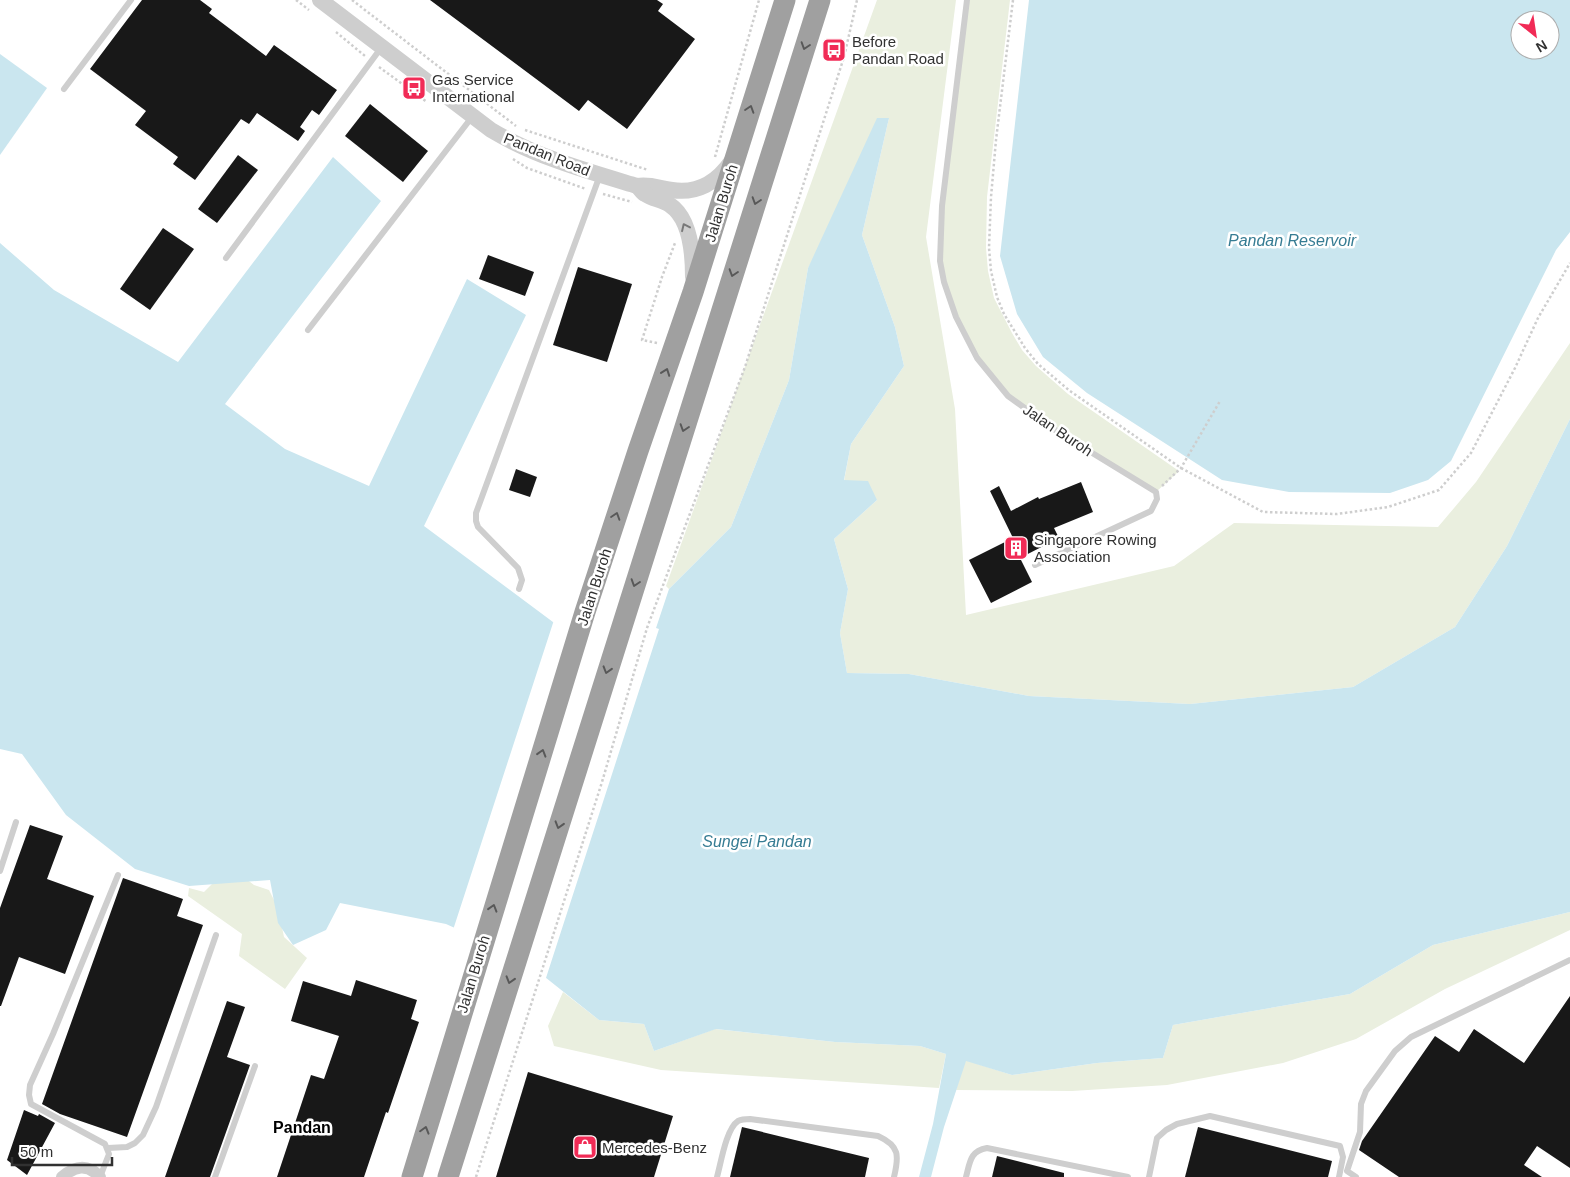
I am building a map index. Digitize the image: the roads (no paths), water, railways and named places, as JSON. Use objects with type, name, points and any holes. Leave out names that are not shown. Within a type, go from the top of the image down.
[{"type":"highway","name":"Jalan Buroh","points":[[412,1177],[585,612],[638,451],[694,292],[785,0]]},
{"type":"highway","points":[[448,1177],[820,0]]},
{"type":"street","name":"Pandan Road","points":[[320,0],[491,130],[513,143],[559,161],[637,186],[648,184],[679,191],[698,189],[720,176],[735,156]]},
{"type":"street","name":"Pandan Road","points":[[637,186],[645,195],[672,206],[679,215],[690,236],[693,248],[694,292]]},
{"type":"street","points":[[62,1177],[71,1170],[81,1167],[93,1170],[100,1177]]},
{"type":"lane","points":[[64,89],[131,0]]},
{"type":"lane","name":"Jalan Buroh","points":[[967,0],[941,224],[940,261],[944,282],[956,317],[976,358],[1008,396],[1058,432],[1156,492],[1158,499],[1151,511],[1035,565]]},
{"type":"lane","points":[[226,258],[382,47]]},
{"type":"lane","points":[[308,330],[472,116]]},
{"type":"lane","points":[[519,589],[522,580],[518,568],[478,527],[476,513],[600,175]]},
{"type":"lane","points":[[0,871],[16,822]]},
{"type":"lane","points":[[100,1177],[109,1154],[105,1144],[31,1104],[29,1096],[30,1085],[53,1034],[118,875]]},
{"type":"lane","points":[[108,1148],[127,1147],[136,1143],[142,1135],[156,1107],[216,935]]},
{"type":"lane","points":[[1356,1177],[1347,1171],[1360,1132],[1360,1104],[1366,1091],[1394,1051],[1411,1037],[1570,960]]},
{"type":"lane","points":[[214,1177],[255,1066]]},
{"type":"lane","points":[[1149,1177],[1157,1138],[1177,1124],[1210,1116],[1340,1146],[1343,1157],[1339,1177]]},
{"type":"lane","points":[[717,1177],[729,1134],[740,1120],[750,1119],[878,1136],[894,1146],[897,1153],[894,1177]]},
{"type":"lane","points":[[966,1177],[973,1154],[987,1148],[1128,1177]]},
{"type":"water","name":"Pandan Reservoir","points":[[1029,0],[1570,0],[1570,232],[1556,250],[1451,461],[1428,480],[1390,493],[1289,492],[1222,480],[1087,393],[1043,357],[1017,314],[1000,256]]},
{"type":"water","points":[[0,54],[47,88],[0,155]]},
{"type":"water","name":"Sungei Pandan","points":[[877,118],[889,118],[862,235],[895,327],[904,366],[851,444],[844,480],[868,481],[877,500],[834,539],[848,589],[840,633],[847,673],[909,674],[1029,696],[1190,704],[1353,687],[1455,627],[1507,546],[1570,419],[1570,912],[1433,945],[1350,994],[1173,1025],[1163,1058],[1097,1063],[1012,1075],[966,1061],[944,1127],[931,1177],[919,1177],[933,1124],[946,1054],[920,1046],[835,1042],[716,1029],[654,1051],[644,1024],[599,1020],[521,958],[446,924],[340,903],[326,930],[293,945],[278,923],[270,880],[189,886],[135,869],[66,815],[22,754],[0,749],[0,243],[54,290],[178,362],[333,157],[381,201],[225,404],[285,449],[369,486],[467,279],[526,315],[424,526],[612,666],[649,649],[669,589],[731,527],[789,380],[808,268]]},
{"type":"place","name":"Before Pandan Road","points":[[834,50]]},
{"type":"place","name":"Gas Service International","points":[[414,88]]},
{"type":"place","name":"Singapore Rowing Association","points":[[1016,548]]},
{"type":"place","name":"Mercedes-Benz","points":[[585,1147]]},
{"type":"district","name":"Pandan","points":[[302,1127]]}]
